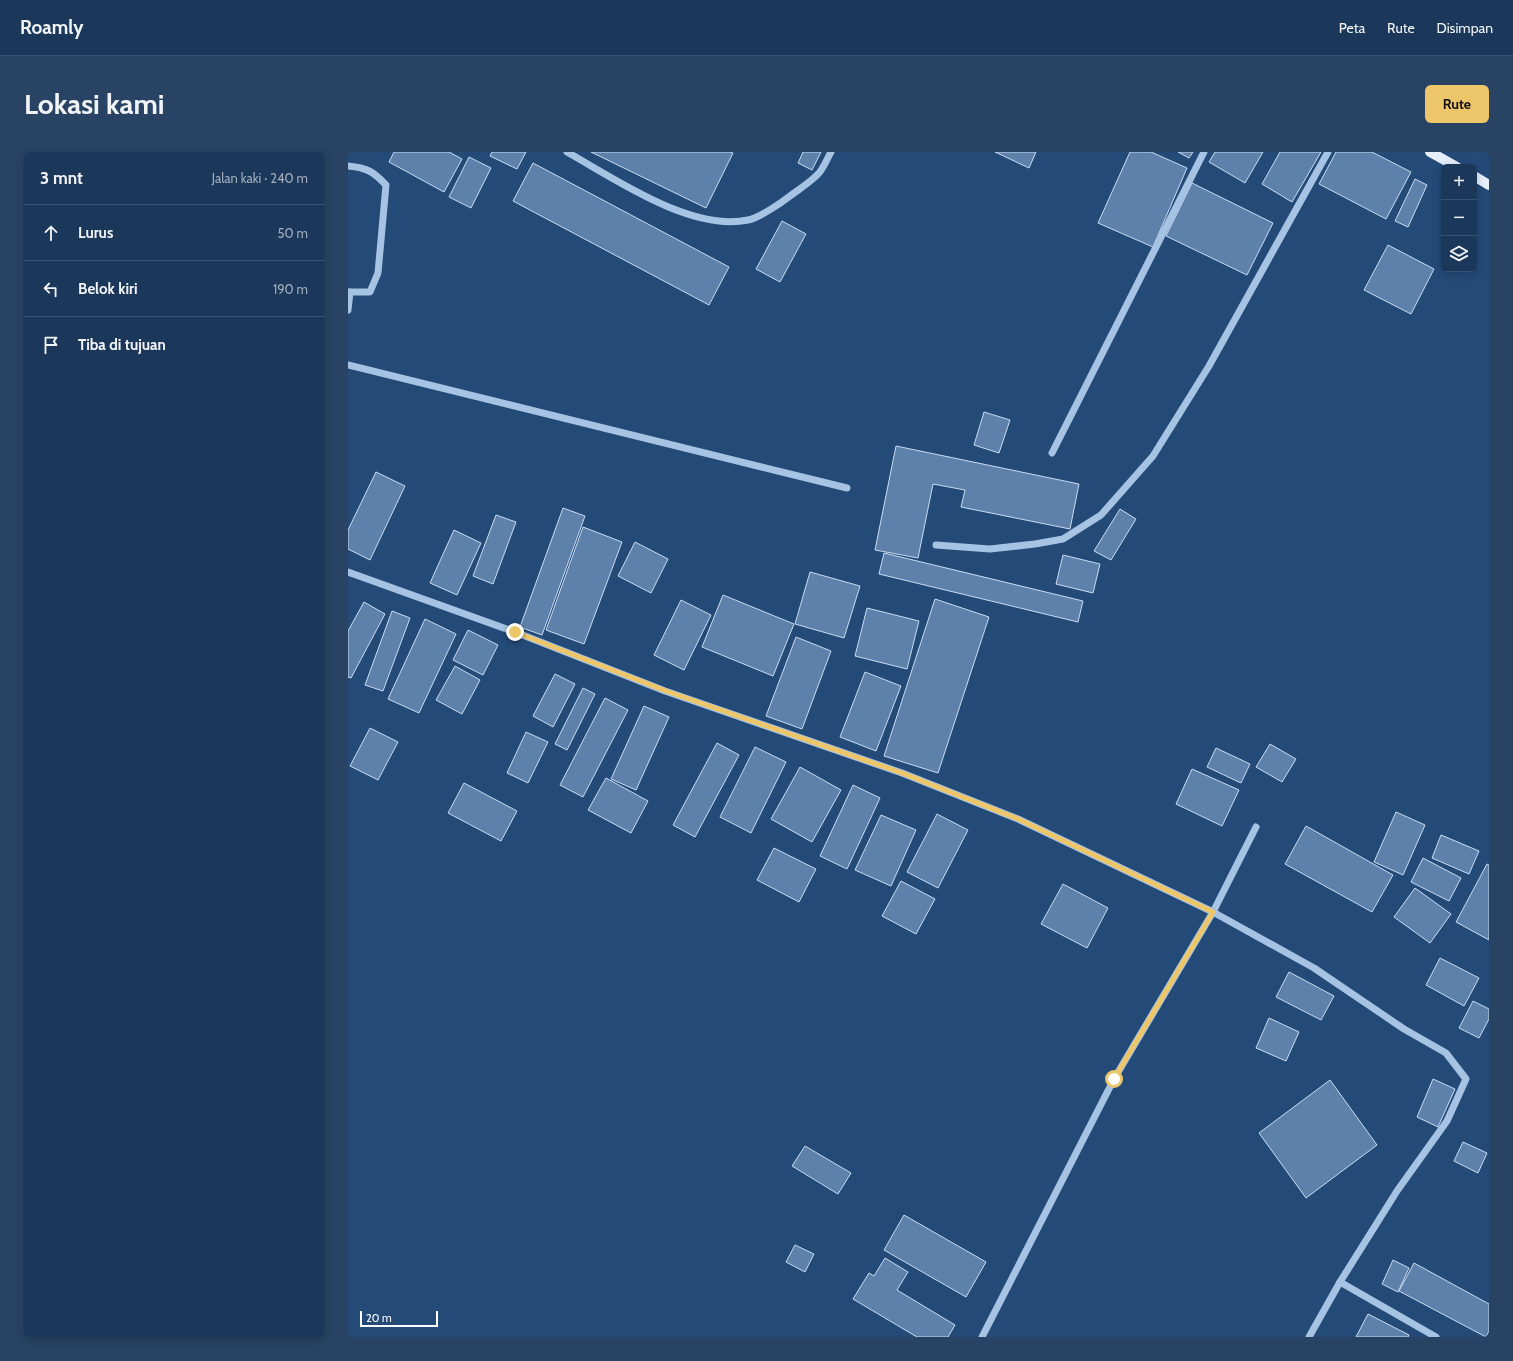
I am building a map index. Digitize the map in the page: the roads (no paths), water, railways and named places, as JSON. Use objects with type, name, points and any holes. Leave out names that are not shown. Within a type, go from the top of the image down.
[{"type":"main road","points":[[1430,152],[1452,164]]},
{"type":"main road","points":[[1477,178],[1489,185]]},
{"type":"street","points":[[566,152],[654,201],[681,212],[706,219],[731,222],[750,220],[779,204],[819,173],[831,152]]},
{"type":"street","points":[[1052,453],[1204,152]]},
{"type":"street","points":[[936,544],[990,548],[1035,544],[1063,539],[1102,515],[1153,456],[1209,366],[1328,152]]},
{"type":"street","points":[[348,166],[365,168],[376,174],[386,185],[378,273],[370,292],[349,292],[348,310]]},
{"type":"street","points":[[348,365],[847,488]]},
{"type":"street","points":[[348,572],[515,632],[666,691],[910,776],[1018,819],[1213,912],[1314,968],[1404,1029],[1446,1053],[1466,1079],[1447,1121],[1397,1191],[1340,1282],[1309,1337]]},
{"type":"street","points":[[982,1337],[1114,1079],[1213,912],[1256,827]]},
{"type":"street","points":[[1340,1282],[1436,1337]]}]
